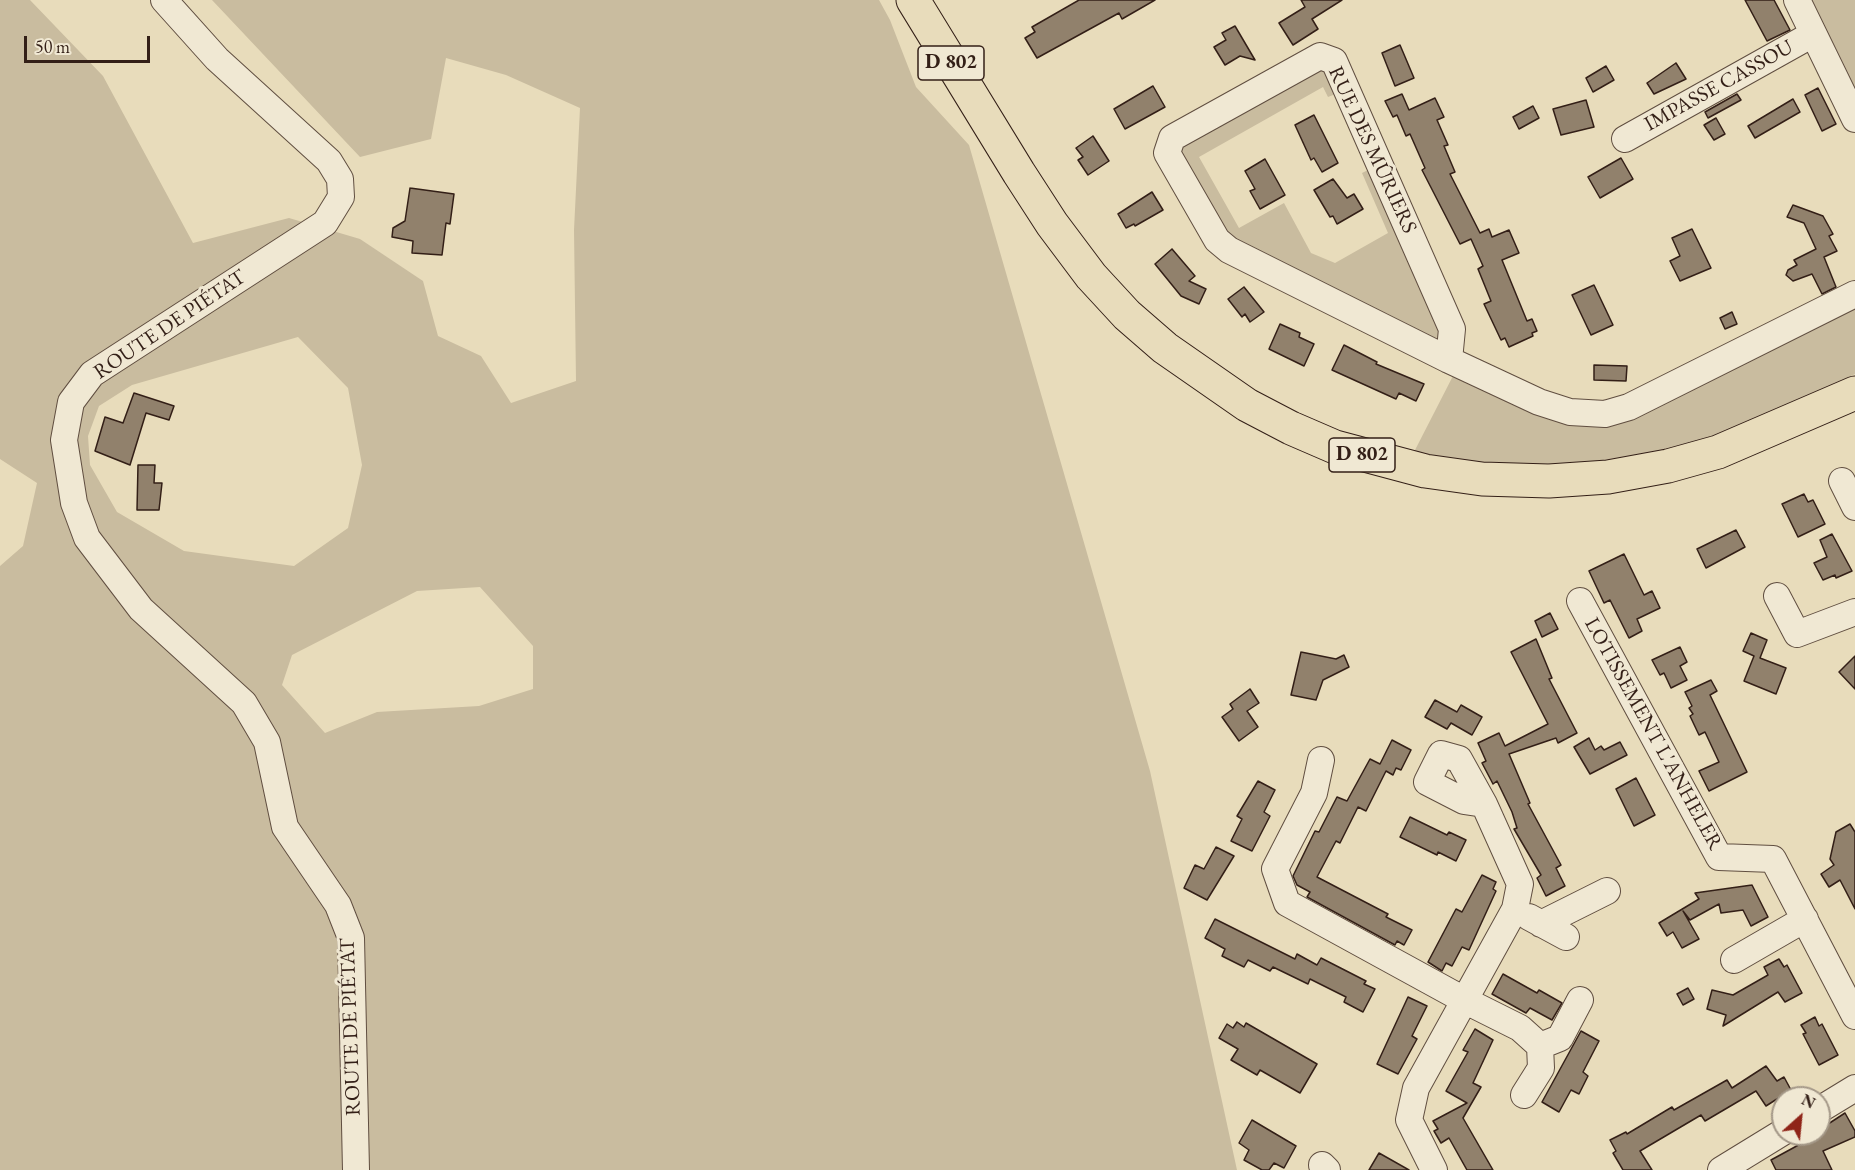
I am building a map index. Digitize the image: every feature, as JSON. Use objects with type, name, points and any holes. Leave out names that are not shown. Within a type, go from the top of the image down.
[{"type":"main road","name":"D 802","points":[[913,0],[1052,224],[1091,276],[1127,315],[1165,348],[1238,399],[1282,424],[1335,447],[1380,461],[1425,471],[1482,479],[1550,481],[1608,477],[1668,466],[1718,452],[1855,393]]},
{"type":"street","name":"ROUTE DE PIÉTAT","points":[[164,0],[218,59],[329,161],[340,179],[340,197],[325,223],[92,374],[71,402],[64,440],[70,482],[74,503],[87,538],[141,609],[244,704],[267,742],[285,827],[338,905],[351,938],[356,1170]]},
{"type":"street","points":[[1797,0],[1855,119]]},
{"type":"street","name":"IMPASSE CASSOU","points":[[1625,139],[1814,34]]},
{"type":"street","name":"RUE DES MÛRIERS","points":[[1449,360],[1452,329],[1334,61],[1320,56],[1172,138],[1167,153],[1217,240],[1229,250],[1449,360],[1539,402],[1570,412],[1605,414],[1629,407],[1855,294]]},
{"type":"street","points":[[1842,481],[1855,507]]},
{"type":"street","points":[[1777,596],[1797,634],[1855,612]]},
{"type":"street","name":"LOTISSEMENT L'ANHELER","points":[[1580,601],[1719,857],[1773,859],[1855,1016]]},
{"type":"street","points":[[1321,760],[1314,793],[1275,869],[1287,903],[1520,1028],[1539,1046],[1541,1068],[1524,1095]]},
{"type":"street","points":[[1434,1170],[1409,1120],[1416,1088],[1515,909],[1520,884],[1484,804]]},
{"type":"street","points":[[1541,924],[1607,891]]},
{"type":"street","points":[[1515,909],[1566,937]]},
{"type":"street","points":[[1734,960],[1805,919]]},
{"type":"street","points":[[1539,1046],[1560,1038],[1580,1000]]},
{"type":"street","points":[[1831,1103],[1855,1088]]},
{"type":"street","points":[[1721,1170],[1771,1139]]},
{"type":"shaded area","points":[[0,0],[30,0],[103,76],[193,243],[289,218],[360,239],[423,281],[438,336],[481,356],[511,403],[576,381],[574,230],[580,108],[506,75],[446,58],[431,139],[360,157],[212,0],[879,0],[890,20],[916,87],[969,145],[1150,771],[1237,1170],[0,1170],[0,566],[23,546],[37,483],[0,459]],"holes":[[[298,337],[348,388],[362,465],[348,528],[294,566],[184,551],[117,512],[90,465],[88,436],[99,406],[132,385]],[[480,587],[533,646],[533,689],[479,706],[377,712],[325,733],[282,685],[292,655],[417,591]]]},
{"type":"shaded area","points":[[1805,0],[1855,0],[1855,102]]},
{"type":"shaded area","points":[[1325,67],[1338,93],[1328,97],[1323,87],[1199,157],[1239,228],[1284,203],[1311,253],[1335,263],[1388,233],[1362,173],[1372,168],[1403,236],[1399,242],[1431,314],[1437,315],[1440,336],[1436,340],[1421,338],[1419,330],[1386,313],[1377,317],[1311,284],[1309,276],[1262,252],[1254,255],[1232,245],[1177,146],[1229,115],[1236,117],[1270,99],[1272,91]]},
{"type":"shaded area","points":[[1855,301],[1855,374],[1773,415],[1716,435],[1663,451],[1569,465],[1508,466],[1414,452],[1455,372],[1596,421]]},
{"type":"building","points":[[1079,0],[1155,0],[1122,19],[1119,13],[1037,58],[1025,38],[1035,32],[1032,27]]},
{"type":"building","points":[[1301,0],[1342,0],[1312,19],[1318,29],[1293,45],[1279,23],[1305,7]]},
{"type":"building","points":[[1745,0],[1774,0],[1790,30],[1767,41]]},
{"type":"building","points":[[1235,26],[1255,60],[1240,56],[1225,65],[1214,47],[1226,40],[1222,33]]},
{"type":"building","points":[[1400,45],[1414,78],[1395,86],[1382,53]]},
{"type":"building","points":[[1676,63],[1686,79],[1654,94],[1647,83]]},
{"type":"building","points":[[1606,66],[1614,80],[1593,92],[1586,78]]},
{"type":"building","points":[[1153,86],[1165,107],[1125,129],[1114,109]]},
{"type":"building","points":[[1818,88],[1836,124],[1822,131],[1805,95]]},
{"type":"building","points":[[1402,94],[1409,110],[1435,98],[1444,117],[1437,120],[1448,145],[1444,146],[1455,172],[1450,174],[1480,233],[1489,229],[1492,237],[1509,230],[1519,253],[1502,260],[1527,321],[1532,319],[1537,331],[1532,333],[1533,336],[1509,347],[1505,338],[1501,340],[1484,304],[1491,301],[1478,269],[1483,266],[1471,239],[1460,244],[1422,170],[1425,168],[1410,134],[1406,136],[1397,115],[1393,117],[1385,101]]},
{"type":"building","points":[[1737,94],[1741,100],[1708,118],[1705,112]]},
{"type":"building","points":[[1793,99],[1800,112],[1755,138],[1748,126]]},
{"type":"building","points":[[1586,100],[1594,127],[1561,135],[1553,109]]},
{"type":"building","points":[[1533,106],[1539,118],[1519,129],[1513,117]]},
{"type":"building","points":[[1314,115],[1338,163],[1322,172],[1314,158],[1311,160],[1295,125]]},
{"type":"building","points":[[1716,118],[1725,134],[1714,140],[1704,125]]},
{"type":"building","points":[[1093,136],[1109,161],[1088,175],[1078,160],[1083,157],[1076,148]]},
{"type":"building","points":[[1621,158],[1633,179],[1600,198],[1588,177]]},
{"type":"building","points":[[1265,159],[1285,195],[1260,209],[1250,191],[1255,189],[1245,171]]},
{"type":"building","points":[[1333,179],[1347,198],[1354,194],[1363,209],[1337,224],[1333,216],[1330,217],[1314,190]]},
{"type":"building","points":[[410,188],[454,194],[450,224],[446,223],[442,255],[412,253],[413,241],[392,237],[393,228],[405,221]]},
{"type":"building","points":[[1152,192],[1163,210],[1135,226],[1134,224],[1126,228],[1118,214]]},
{"type":"building","points":[[1793,205],[1823,216],[1833,234],[1829,236],[1837,251],[1824,257],[1836,287],[1822,294],[1812,274],[1793,281],[1786,275],[1788,270],[1797,265],[1794,260],[1816,249],[1804,223],[1787,217]]},
{"type":"building","points":[[1692,229],[1711,268],[1680,281],[1670,261],[1680,256],[1672,238]]},
{"type":"building","points":[[1172,249],[1195,276],[1189,281],[1206,289],[1199,304],[1181,296],[1155,264]]},
{"type":"building","points":[[1594,285],[1613,325],[1591,335],[1572,295]]},
{"type":"building","points":[[1244,287],[1264,312],[1250,322],[1245,314],[1242,317],[1228,299]]},
{"type":"building","points":[[1732,312],[1737,324],[1725,329],[1720,318]]},
{"type":"building","points":[[1280,324],[1300,333],[1299,337],[1314,344],[1304,366],[1269,349]]},
{"type":"building","points":[[1344,345],[1377,362],[1376,364],[1424,384],[1416,401],[1399,393],[1396,399],[1332,370]]},
{"type":"building","points":[[1594,365],[1627,366],[1626,381],[1594,380]]},
{"type":"building","points":[[134,393],[174,406],[169,420],[146,413],[130,465],[95,451],[105,417],[123,423]]},
{"type":"building","points":[[138,465],[155,465],[154,483],[162,483],[159,510],[137,510]]},
{"type":"building","points":[[1804,494],[1808,502],[1813,500],[1825,524],[1798,537],[1782,504]]},
{"type":"building","points":[[1736,530],[1745,547],[1706,568],[1697,549]]},
{"type":"building","points":[[1832,534],[1852,571],[1836,578],[1835,575],[1823,580],[1814,563],[1827,557],[1820,540]]},
{"type":"building","points":[[1624,554],[1644,595],[1652,591],[1660,608],[1637,619],[1642,631],[1629,638],[1610,600],[1604,603],[1589,571]]},
{"type":"building","points":[[1550,613],[1558,629],[1542,637],[1535,621]]},
{"type":"building","points":[[1751,633],[1767,640],[1760,658],[1786,668],[1776,694],[1744,681],[1754,656],[1743,651]]},
{"type":"building","points":[[1536,639],[1552,678],[1549,679],[1577,733],[1558,743],[1556,738],[1509,754],[1530,803],[1528,804],[1561,865],[1556,868],[1565,886],[1546,896],[1537,878],[1541,875],[1514,829],[1517,828],[1512,812],[1497,781],[1493,784],[1482,763],[1486,761],[1478,743],[1499,733],[1505,746],[1548,724],[1511,652]]},
{"type":"building","points":[[1680,647],[1687,662],[1680,666],[1687,680],[1671,688],[1664,673],[1660,675],[1652,660]]},
{"type":"building","points":[[1301,652],[1336,659],[1344,655],[1349,667],[1323,680],[1316,700],[1291,695]]},
{"type":"building","points":[[1855,656],[1855,689],[1839,672]]},
{"type":"building","points":[[1711,680],[1717,691],[1710,695],[1747,772],[1709,791],[1699,771],[1719,762],[1705,732],[1699,735],[1690,716],[1693,714],[1689,708],[1692,706],[1685,692]]},
{"type":"building","points":[[1250,689],[1259,703],[1247,711],[1258,727],[1239,741],[1222,717],[1233,709],[1230,704]]},
{"type":"building","points":[[1435,700],[1457,712],[1461,705],[1482,717],[1472,735],[1451,723],[1447,729],[1425,717]]},
{"type":"building","points":[[1589,738],[1595,750],[1601,746],[1604,750],[1620,742],[1627,755],[1590,774],[1574,747]]},
{"type":"building","points":[[1392,740],[1411,750],[1401,770],[1396,768],[1393,775],[1386,771],[1366,811],[1358,807],[1340,843],[1336,841],[1317,877],[1388,914],[1386,917],[1412,930],[1404,945],[1397,941],[1395,945],[1307,897],[1310,892],[1297,885],[1293,876],[1315,831],[1319,832],[1337,797],[1347,801],[1370,759],[1380,764]]},
{"type":"building","points":[[1636,778],[1655,815],[1634,826],[1616,789]]},
{"type":"building","points":[[1258,781],[1275,790],[1264,812],[1270,816],[1252,851],[1231,841],[1242,819],[1237,816]]},
{"type":"building","points":[[1410,817],[1447,835],[1449,832],[1466,840],[1456,861],[1438,852],[1437,855],[1400,837]]},
{"type":"building","points":[[1850,824],[1855,832],[1855,909],[1840,880],[1829,887],[1821,874],[1834,865],[1830,859],[1836,832]]},
{"type":"building","points":[[1216,847],[1234,856],[1207,900],[1184,888],[1195,865],[1204,869]]},
{"type":"building","points":[[1482,875],[1496,882],[1493,889],[1496,891],[1469,950],[1462,947],[1452,966],[1446,963],[1442,971],[1428,962],[1456,909],[1462,912]]},
{"type":"building","points":[[1752,885],[1768,917],[1751,926],[1743,910],[1721,913],[1719,904],[1690,920],[1683,911],[1699,939],[1682,948],[1673,932],[1667,936],[1659,923],[1699,899],[1695,893]]},
{"type":"building","points":[[1215,919],[1295,959],[1297,954],[1317,965],[1321,958],[1366,981],[1364,984],[1375,989],[1363,1012],[1344,1002],[1346,997],[1310,979],[1308,984],[1273,967],[1270,971],[1248,960],[1244,967],[1222,956],[1225,949],[1205,938]]},
{"type":"building","points":[[1779,959],[1784,967],[1787,965],[1802,993],[1785,1002],[1778,992],[1723,1026],[1726,1015],[1707,1009],[1712,990],[1733,995],[1768,975],[1764,967]]},
{"type":"building","points":[[1503,974],[1537,993],[1539,990],[1562,1003],[1552,1020],[1530,1008],[1526,1013],[1492,994]]},
{"type":"building","points":[[1688,988],[1694,999],[1683,1005],[1677,994]]},
{"type":"building","points":[[1408,997],[1427,1006],[1412,1036],[1417,1039],[1398,1074],[1377,1064]]},
{"type":"building","points":[[1815,1017],[1819,1026],[1822,1024],[1838,1055],[1819,1065],[1803,1034],[1806,1033],[1801,1025]]},
{"type":"building","points":[[1237,1022],[1244,1027],[1246,1023],[1317,1064],[1300,1093],[1260,1070],[1257,1075],[1231,1060],[1238,1049],[1219,1038],[1227,1024],[1233,1028]]},
{"type":"building","points":[[1475,1029],[1493,1040],[1473,1083],[1481,1087],[1463,1118],[1493,1170],[1467,1170],[1449,1138],[1441,1143],[1434,1131],[1438,1129],[1433,1121],[1467,1103],[1446,1091],[1468,1052],[1463,1050]]},
{"type":"building","points":[[1581,1031],[1599,1041],[1583,1072],[1588,1076],[1579,1094],[1571,1090],[1559,1112],[1542,1102]]},
{"type":"building","points":[[1766,1066],[1777,1081],[1784,1077],[1789,1086],[1771,1086],[1771,1103],[1766,1106],[1756,1091],[1705,1121],[1701,1115],[1640,1151],[1652,1170],[1623,1170],[1613,1153],[1616,1151],[1610,1140],[1626,1132],[1627,1134],[1672,1107],[1674,1110],[1727,1080],[1732,1088]]},
{"type":"building","points":[[1845,1113],[1855,1131],[1855,1137],[1823,1151],[1832,1170],[1776,1170],[1771,1160],[1797,1146],[1831,1146],[1831,1122]]},
{"type":"building","points":[[1252,1120],[1296,1146],[1284,1168],[1274,1163],[1269,1170],[1262,1170],[1244,1160],[1249,1150],[1239,1143]]},
{"type":"building","points":[[1379,1153],[1409,1170],[1369,1170]]}]
